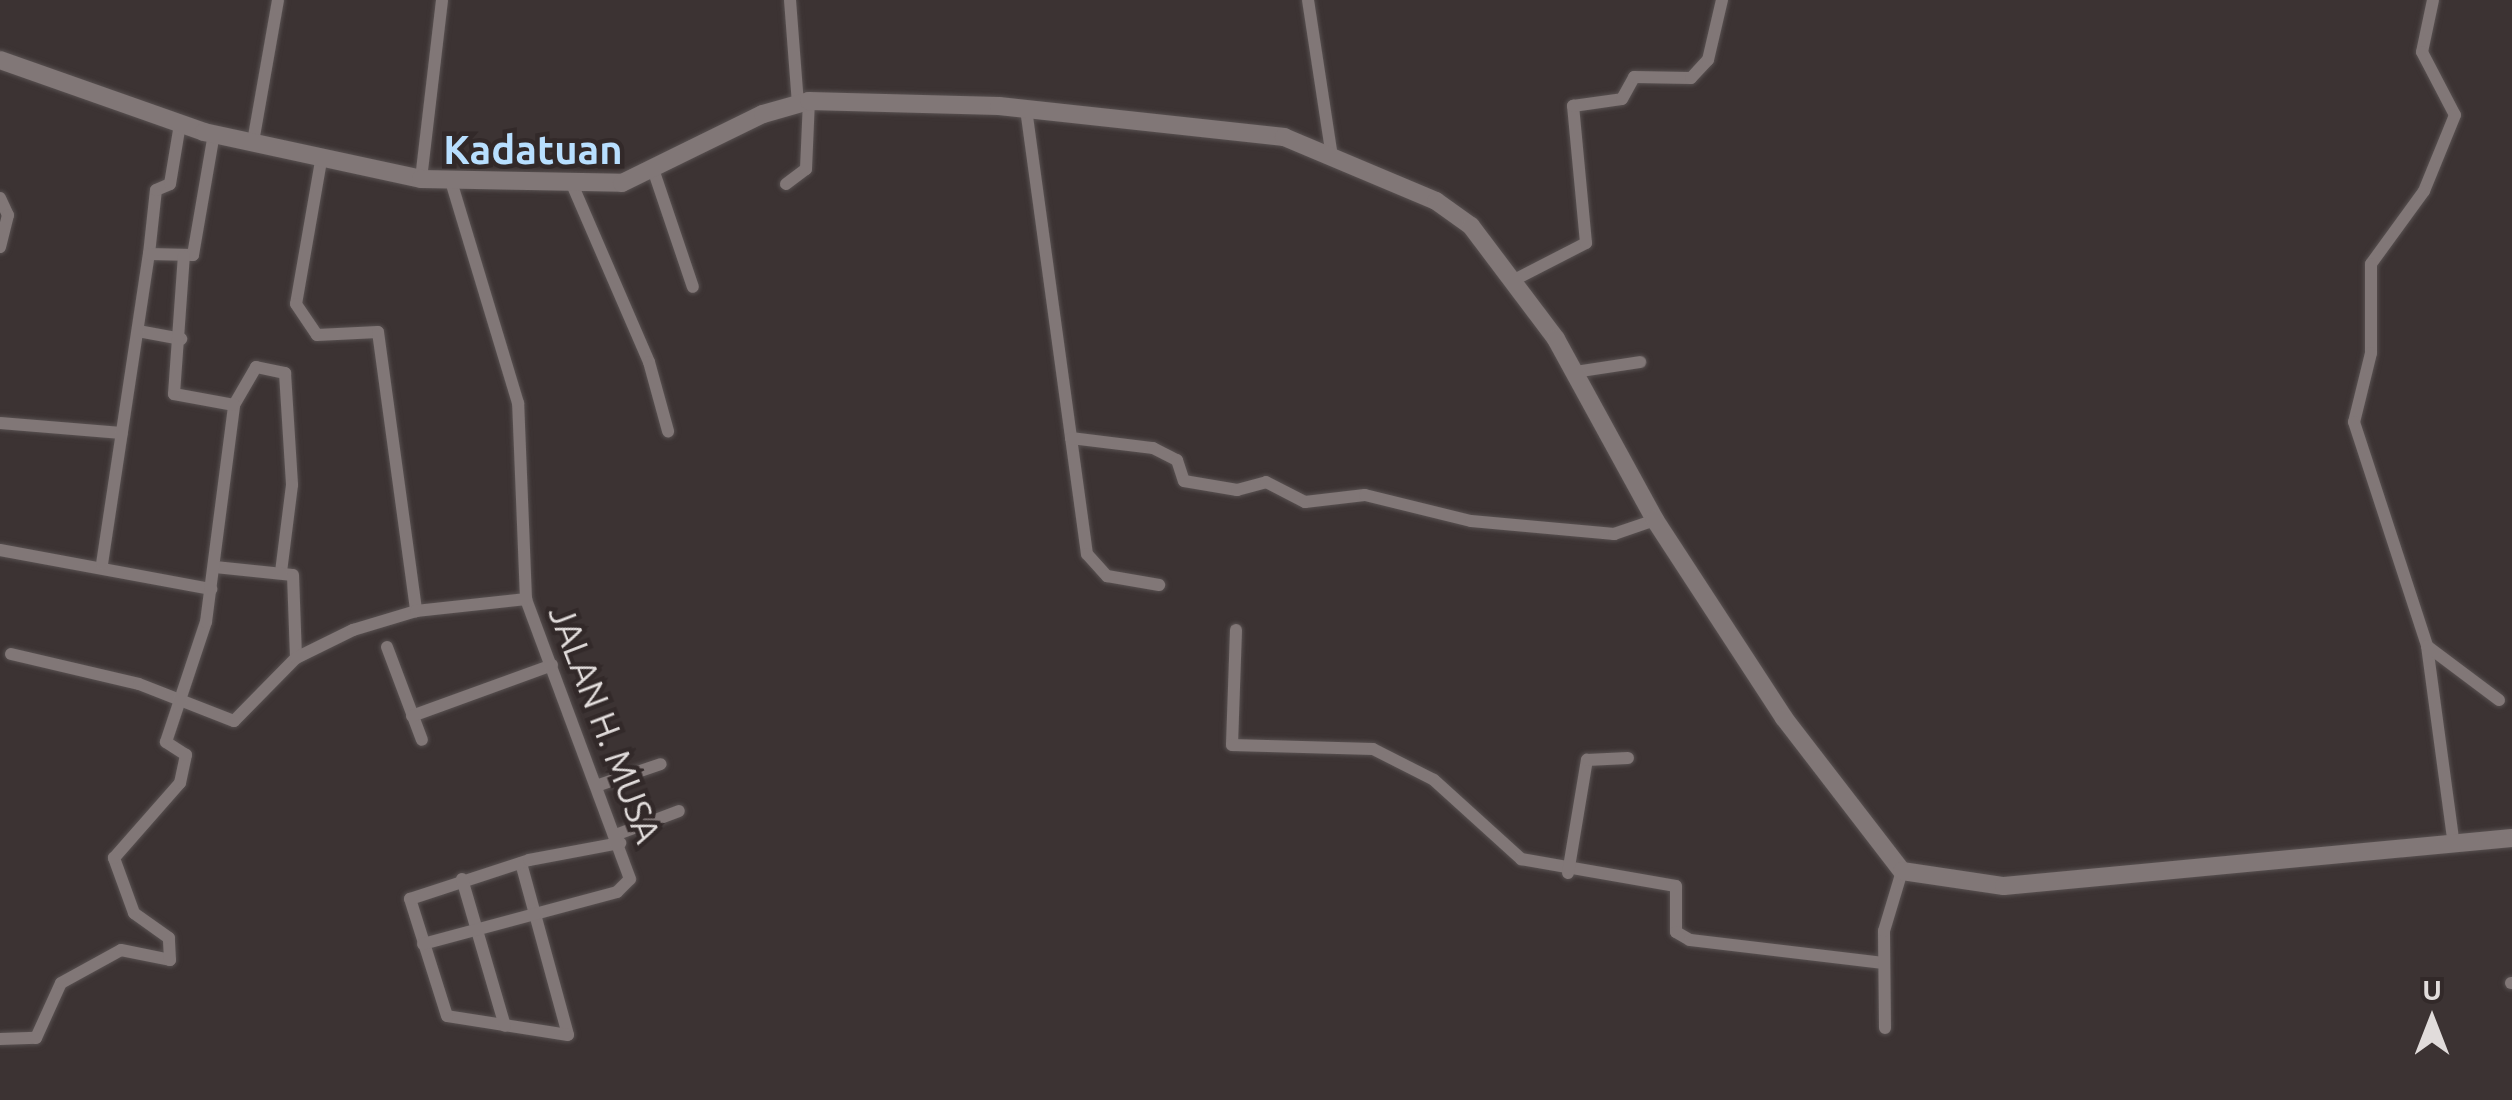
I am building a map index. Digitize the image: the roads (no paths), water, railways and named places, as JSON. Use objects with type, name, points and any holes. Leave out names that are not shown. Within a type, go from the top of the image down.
[{"type":"street","points":[[253,142],[278,0]]},
{"type":"street","points":[[421,179],[442,0]]},
{"type":"street","points":[[786,184],[806,169],[804,102],[790,0]]},
{"type":"street","points":[[1308,0],[1332,156]]},
{"type":"street","points":[[1514,280],[1586,243],[1572,106],[1622,99],[1634,77],[1691,78],[1708,60],[1722,0]]},
{"type":"street","points":[[2433,0],[2422,52],[2455,114],[2424,190],[2371,264],[2371,354],[2354,411],[2364,471],[2427,646],[2452,839]]},
{"type":"street","points":[[0,60],[214,134],[321,161],[450,181],[572,184],[656,175],[804,102],[1026,109],[1253,130],[1332,156],[1450,208],[1514,280],[1575,372],[1656,520],[1784,718],[1902,871],[2004,886],[2222,872],[2452,839],[2512,838]]},
{"type":"street","points":[[1026,109],[1092,564],[1107,576],[1158,585]]},
{"type":"street","points":[[102,564],[150,254],[156,190],[170,184],[180,124]]},
{"type":"street","points":[[150,254],[184,256],[195,252],[214,134]]},
{"type":"street","points":[[321,161],[296,304],[317,335],[378,332],[416,611]]},
{"type":"street","points":[[656,175],[693,287]]},
{"type":"street","name":"JALAN H. MUSA","points":[[450,181],[518,403],[526,599],[600,785],[630,880],[617,892],[535,914]]},
{"type":"street","points":[[572,184],[649,362],[668,431]]},
{"type":"street","points":[[0,198],[8,215],[0,247]]},
{"type":"street","points":[[184,256],[176,399],[234,406]]},
{"type":"street","points":[[138,331],[181,339]]},
{"type":"street","points":[[1575,372],[1640,362]]},
{"type":"street","points":[[0,1039],[36,1038],[61,983],[121,950],[170,953],[133,911],[114,858],[180,783],[186,755],[167,740],[212,590],[234,406],[256,367],[285,372],[292,485],[281,572]]},
{"type":"street","points":[[0,423],[122,433]]},
{"type":"street","points":[[1071,438],[1152,448],[1177,460],[1184,481],[1237,490],[1266,482],[1305,502],[1365,495],[1471,520],[1614,534],[1656,520]]},
{"type":"street","points":[[0,550],[102,564],[212,590]]},
{"type":"street","points":[[215,567],[281,572],[295,578],[296,658]]},
{"type":"street","points":[[11,654],[180,698],[234,721],[296,658],[416,611],[526,599]]},
{"type":"street","points":[[1236,630],[1230,744],[1373,749],[1434,780],[1521,859],[1568,873],[1676,886],[1676,932],[1704,945],[1882,964]]},
{"type":"street","points":[[2427,646],[2499,700]]},
{"type":"street","points":[[388,647],[422,740]]},
{"type":"street","points":[[412,716],[552,665]]},
{"type":"street","points":[[1568,873],[1587,760],[1628,758]]},
{"type":"street","points":[[600,785],[660,764]]},
{"type":"street","points":[[521,863],[568,1034],[448,1016],[411,896],[521,863],[619,838],[679,811]]},
{"type":"street","points":[[1885,1028],[1882,964],[1902,871]]},
{"type":"street","points":[[462,880],[504,1026]]},
{"type":"street","points":[[423,944],[535,914]]},
{"type":"district","name":"Kadatuan","points":[[533,150]]}]
